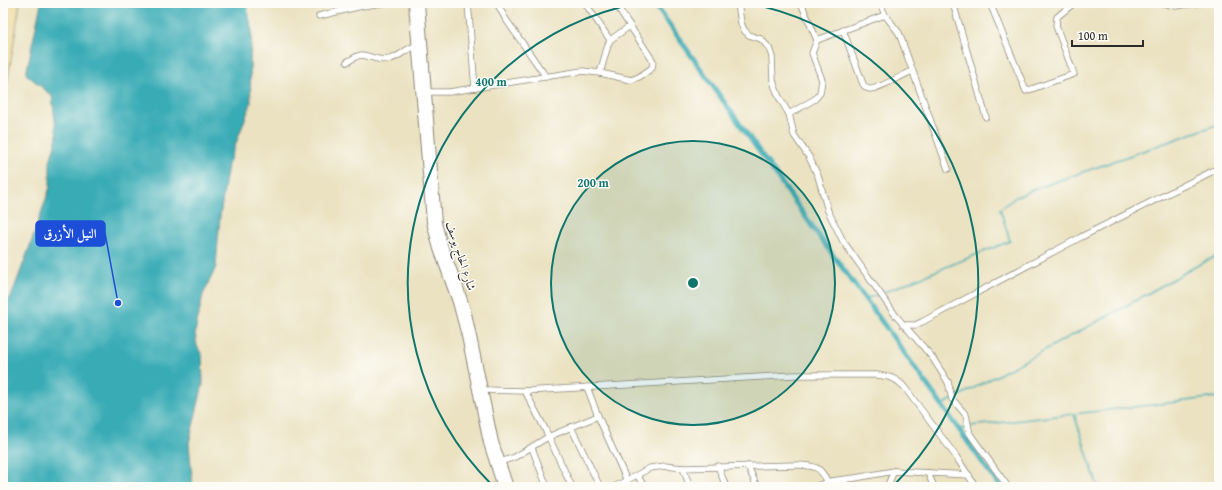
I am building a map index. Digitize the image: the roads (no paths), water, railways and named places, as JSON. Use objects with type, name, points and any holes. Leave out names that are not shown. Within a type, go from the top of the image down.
[{"type":"main road","name":"شارع الحاج يوسف","points":[[413,3],[430,211],[435,239],[457,302],[488,443],[504,486]]},
{"type":"main road","name":"شارع الحاج يوسف","points":[[420,3],[426,92],[438,223],[444,248],[467,313],[504,486]]},
{"type":"street","points":[[319,16],[362,6],[383,3]]},
{"type":"street","points":[[468,3],[475,88]]},
{"type":"street","points":[[497,3],[505,18],[546,77]]},
{"type":"street","points":[[585,3],[610,40]]},
{"type":"street","points":[[426,92],[449,92],[582,71],[600,73],[631,80],[639,77],[652,68],[653,61],[615,3]]},
{"type":"street","points":[[738,3],[741,23],[744,30],[749,35],[761,40],[769,48],[772,57],[772,75],[775,87],[789,114],[794,135],[816,170],[828,211],[840,235],[883,300],[932,357],[948,382],[952,399],[966,416],[970,434],[1008,487]]},
{"type":"street","points":[[789,114],[815,99],[820,93],[822,80],[812,53],[817,40],[801,3]]},
{"type":"street","points":[[880,3],[885,15],[899,33],[948,169]]},
{"type":"street","points":[[952,3],[986,117]]},
{"type":"street","points":[[990,3],[1026,91],[1074,74],[1056,26],[1058,17],[1074,3]]},
{"type":"street","points":[[1162,3],[1176,6],[1197,3]]},
{"type":"street","points":[[817,40],[885,15]]},
{"type":"street","points":[[600,73],[604,55],[610,40],[630,26]]},
{"type":"street","points":[[843,30],[862,84],[866,88],[870,90],[878,88],[912,71]]},
{"type":"street","points":[[347,62],[363,55],[389,60],[416,46]]},
{"type":"street","points":[[903,325],[916,325],[1081,237],[1219,168]]},
{"type":"street","points":[[483,390],[525,391],[794,375],[858,374],[888,376],[900,382],[905,388],[969,475],[976,487]]},
{"type":"street","points":[[587,387],[598,416],[627,481]]},
{"type":"street","points":[[525,391],[572,487]]},
{"type":"street","points":[[500,462],[532,448],[548,437],[598,416]]},
{"type":"street","points":[[571,427],[600,487]]},
{"type":"street","points":[[532,448],[547,487]]},
{"type":"street","points":[[614,487],[638,476],[650,468],[658,467],[683,468],[798,465],[813,466],[822,471],[829,481],[840,482],[853,487]]},
{"type":"street","points":[[718,466],[726,487]]},
{"type":"street","points":[[748,466],[757,487]]},
{"type":"street","points":[[683,468],[690,487]]},
{"type":"street","points":[[814,487],[829,481],[894,471],[969,475]]},
{"type":"street","points":[[887,487],[894,471]]},
{"type":"street","points":[[928,473],[934,487]]},
{"type":"street","points":[[638,476],[644,487]]},
{"type":"street","points":[[491,487],[504,486]]},
{"type":"water","points":[[41,3],[246,3],[252,31],[250,62],[251,103],[228,165],[220,216],[216,267],[203,295],[195,332],[197,346],[202,355],[203,384],[189,443],[193,487],[3,487],[3,311],[12,294],[50,187],[50,162],[57,137],[52,96],[26,74]]},
{"type":"waterway","points":[[654,3],[1000,487]]},
{"type":"waterway","points":[[882,293],[1010,241],[1000,209],[1016,197],[1219,124]]},
{"type":"waterway","points":[[942,405],[1219,255]]},
{"type":"waterway","points":[[865,299],[879,294]]},
{"type":"waterway","points":[[971,426],[1219,397]]},
{"type":"waterway","points":[[1074,414],[1098,487]]},
{"type":"waterway","points":[[959,430],[967,427]]},
{"type":"place","name":"النيل الأزرق","points":[[118,303]]}]
